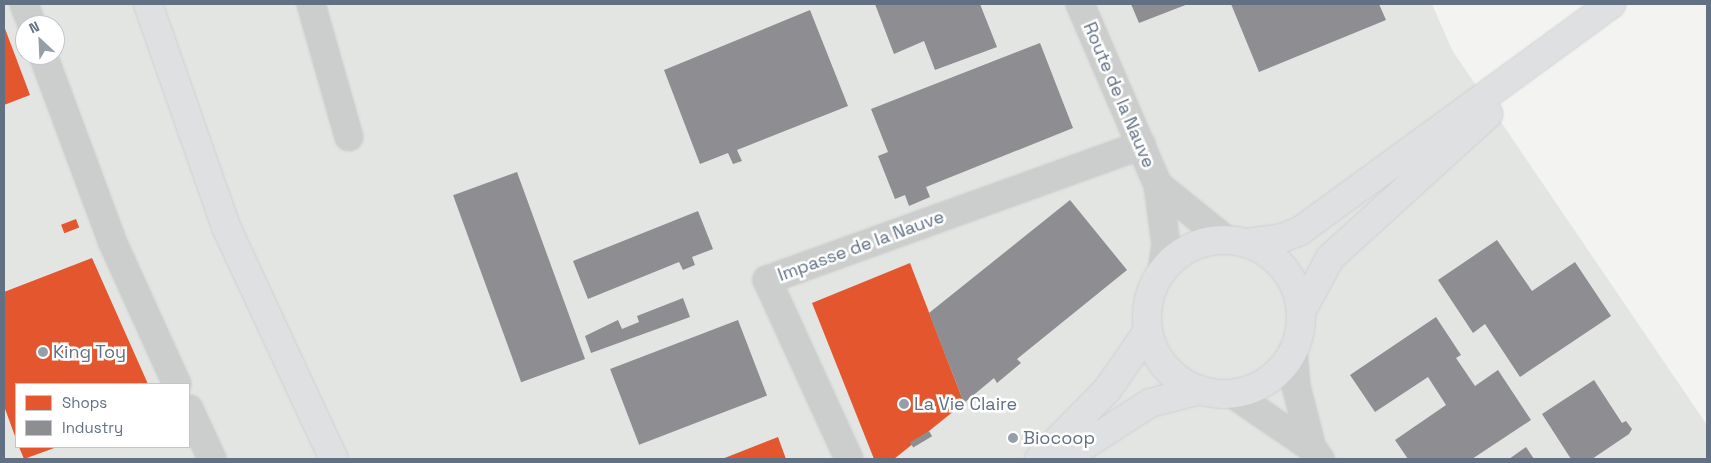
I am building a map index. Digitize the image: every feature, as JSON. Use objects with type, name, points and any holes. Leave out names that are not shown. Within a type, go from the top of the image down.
[{"type":"main road","points":[[148,4],[227,229],[334,459]]},
{"type":"main road","points":[[1236,241],[1267,253],[1284,268],[1296,289],[1301,312],[1300,332],[1293,351],[1278,372],[1258,386],[1234,394],[1200,390],[1181,381],[1166,367],[1154,350],[1148,331],[1147,309],[1152,289],[1162,271],[1180,254],[1202,243],[1282,238],[1300,231],[1604,10]]},
{"type":"main road","points":[[1301,312],[1330,258],[1604,10]]},
{"type":"main road","points":[[1039,459],[1107,390],[1148,331]]},
{"type":"main road","points":[[1063,459],[1150,403],[1200,390]]},
{"type":"street","points":[[311,4],[349,137]]},
{"type":"street","name":"Route de la Nauve","points":[[1080,4],[1158,186],[1166,245],[1162,271]]},
{"type":"street","points":[[47,65],[112,241],[178,383]]},
{"type":"street","name":"Impasse de la Nauve","points":[[849,459],[767,280],[1141,145]]},
{"type":"street","name":"Route de la Nauve","points":[[1158,186],[1236,241]]},
{"type":"street","points":[[1293,351],[1296,386],[1316,454]]},
{"type":"street","points":[[1234,394],[1316,454]]},
{"type":"street","points":[[190,411],[212,459]]},
{"type":"shaded area","points":[[4,4],[1432,4],[1452,50],[1707,425],[1707,459],[4,459]]},
{"type":"building: Shops","points":[[4,26],[15,55],[15,65],[19,65],[30,95],[4,105]]},
{"type":"building: Shops","points":[[76,219],[79,227],[64,233],[61,225]]},
{"type":"building: Shops","points":[[92,258],[148,383],[15,383],[15,436],[4,406],[4,292]]},
{"type":"building: Shops","points":[[910,263],[964,403],[894,459],[874,459],[812,303]]},
{"type":"building: Shops","points":[[778,437],[786,459],[722,459]]},
{"type":"building: Shops","points":[[19,448],[54,448],[24,459]]},
{"type":"building: Industry","points":[[875,4],[980,4],[997,47],[935,70],[924,41],[894,54]]},
{"type":"building: Industry","points":[[1131,4],[1188,4],[1139,23]]},
{"type":"building: Industry","points":[[1231,4],[1379,4],[1386,20],[1259,72]]},
{"type":"building: Industry","points":[[810,10],[848,106],[737,150],[742,161],[733,164],[728,153],[700,164],[664,70]]},
{"type":"building: Industry","points":[[1040,43],[1073,128],[926,187],[930,197],[909,206],[905,195],[895,199],[878,156],[888,152],[871,109]]},
{"type":"building: Industry","points":[[517,172],[585,359],[521,382],[453,195]]},
{"type":"building: Industry","points":[[1070,200],[1127,270],[1017,359],[1021,363],[997,383],[994,378],[964,403],[929,313]]},
{"type":"building: Industry","points":[[698,211],[713,249],[692,257],[695,265],[683,270],[679,262],[588,299],[573,261]]},
{"type":"building: Industry","points":[[1497,240],[1532,291],[1575,262],[1611,316],[1520,377],[1485,324],[1473,333],[1438,280]]},
{"type":"building: Industry","points":[[683,298],[690,317],[591,353],[585,336],[618,320],[622,329],[639,322],[637,316]]},
{"type":"building: Industry","points":[[1436,317],[1461,355],[1456,358],[1475,386],[1498,370],[1531,420],[1472,459],[1408,459],[1395,440],[1446,405],[1428,377],[1375,412],[1350,375]]},
{"type":"building: Industry","points":[[738,320],[767,396],[639,445],[610,369]]},
{"type":"building: Industry","points":[[1594,380],[1622,423],[1626,421],[1632,429],[1629,434],[1592,459],[1571,459],[1542,414]]},
{"type":"building: Industry","points":[[929,431],[932,436],[913,447],[910,442]]},
{"type":"building: Industry","points":[[1526,447],[1534,459],[1509,459]]},
{"type":"place","name":"King Toy","points":[[43,352]]},
{"type":"place","name":"La Vie Claire","points":[[904,404]]},
{"type":"place","name":"Biocoop","points":[[1013,438]]}]
